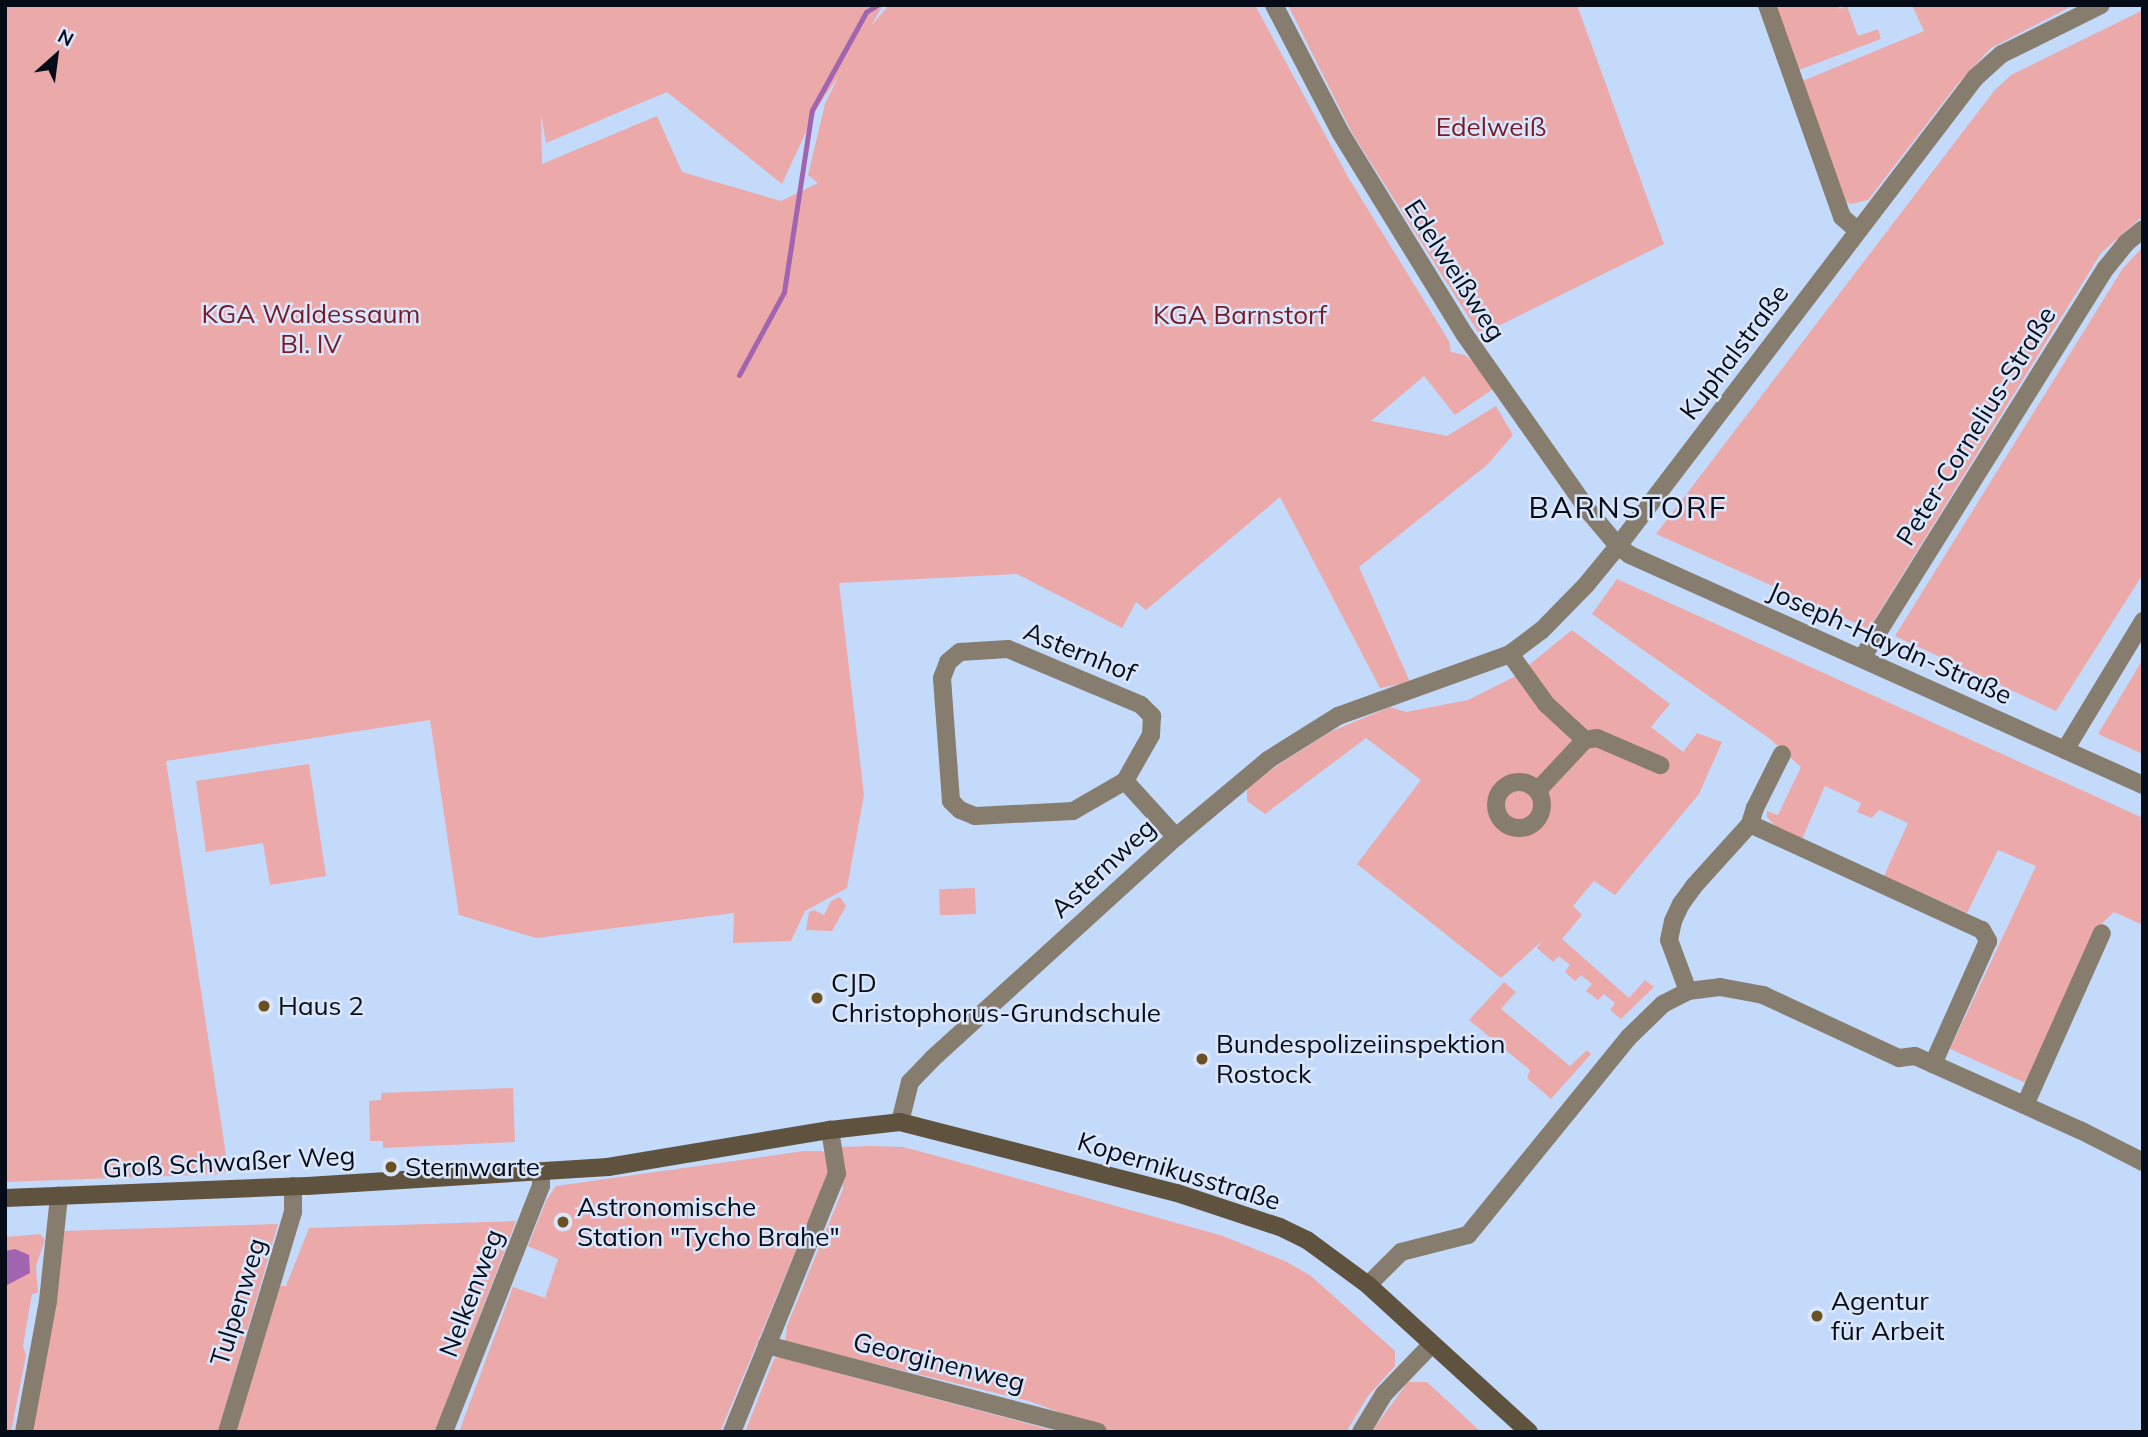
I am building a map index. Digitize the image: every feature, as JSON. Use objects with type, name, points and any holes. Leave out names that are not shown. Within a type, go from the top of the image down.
[{"type":"street","name":"Edelweißweg","points":[[1275,5],[1340,132],[1458,324],[1591,514],[1618,546]]},
{"type":"street","points":[[1766,5],[1842,218],[1858,231]]},
{"type":"street","name":"Kuphalstraße","points":[[1386,698],[1461,674],[1510,654],[1547,624],[1618,546],[1858,231],[1988,66],[2002,54],[2101,5]]},
{"type":"street","name":"Peter-Cornelius-Straße","points":[[1862,658],[2106,268],[2126,243],[2143,229]]},
{"type":"street","name":"Joseph-Haydn-Straße","points":[[1618,546],[2143,785]]},
{"type":"street","points":[[2065,750],[2143,621]]},
{"type":"street","name":"Asternhof","points":[[1008,649],[1141,705],[1152,716],[1151,735],[1125,781],[1073,811],[975,816],[960,810],[951,801],[942,678],[948,662],[960,653],[1008,649]]},
{"type":"street","points":[[1510,654],[1546,704],[1585,740]]},
{"type":"street","name":"Asternweg","points":[[900,1122],[910,1082],[1176,837],[1268,760],[1338,716],[1386,698]]},
{"type":"street","points":[[1538,790],[1585,740],[1597,738],[1660,765]]},
{"type":"street","points":[[1688,990],[1670,940],[1673,920],[1695,886],[1750,824],[1755,808],[1782,754]]},
{"type":"street","points":[[1125,781],[1176,837]]},
{"type":"street","points":[[1750,824],[1982,930],[1988,941],[1933,1064]]},
{"type":"street","points":[[2025,1105],[2102,933]]},
{"type":"street","points":[[1368,1285],[1401,1252],[1468,1235],[1629,1037],[1663,1004],[1688,990],[1720,987],[1751,992],[1899,1058],[1916,1056],[2143,1162]]},
{"type":"street","name":"Kopernikusstraße","points":[[830,1130],[900,1122],[1232,1210],[1307,1240],[1368,1285],[1529,1432]]},
{"type":"street","points":[[732,1432],[837,1174],[830,1130]]},
{"type":"street","name":"Groß Schwaßer Weg","points":[[5,1198],[541,1172],[620,1165],[830,1130]]},
{"type":"street","name":"Nelkenweg","points":[[444,1432],[541,1186],[541,1172]]},
{"type":"street","name":"Tulpenweg","points":[[227,1432],[293,1212],[293,1186]]},
{"type":"street","points":[[24,1432],[48,1301],[59,1196]]},
{"type":"street","points":[[1361,1432],[1384,1394],[1432,1344]]},
{"type":"street","name":"Georginenweg","points":[[766,1345],[1098,1432]]},
{"type":"green space","points":[[5,5],[883,5],[871,26],[889,5],[1255,5],[1348,177],[1449,341],[1451,352],[1465,355],[1493,389],[1455,415],[1424,376],[1371,421],[1447,436],[1496,406],[1513,435],[1487,465],[1359,567],[1410,682],[1380,688],[1280,497],[1146,610],[1136,602],[1122,628],[1017,574],[839,583],[864,795],[847,888],[805,911],[791,941],[733,943],[734,913],[536,938],[459,915],[430,720],[166,761],[228,1168],[223,1174],[5,1182]],"holes":[[[839,75],[825,104],[808,175],[818,183],[781,201],[682,172],[657,116],[542,164],[541,114],[546,143],[667,92],[782,184],[817,108]]]},
{"type":"green space","name":"Edelweiß","points":[[1288,5],[1577,5],[1664,244],[1480,335],[1352,133]]},
{"type":"green space","points":[[1775,5],[1838,5],[1839,9],[1847,6],[1858,36],[1878,29],[1881,39],[1799,70]]},
{"type":"green space","points":[[1912,5],[2074,5],[1991,48],[1956,86],[1868,200],[1851,204],[1841,199],[1800,82],[1924,31]]},
{"type":"green space","points":[[2143,10],[2143,216],[2101,253],[1869,629],[1656,534],[1994,91],[2011,75]]},
{"type":"green space","points":[[2143,247],[2143,574],[2056,711],[1895,636],[2123,268]]},
{"type":"green space","points":[[1617,579],[2143,818],[2143,925],[2114,912],[2093,932],[2028,1084],[1950,1049],[2036,866],[1998,850],[1967,913],[1884,876],[1908,823],[1879,810],[1872,818],[1857,812],[1861,803],[1825,786],[1802,839],[1776,827],[1767,817],[1767,811],[1778,815],[1801,767],[1770,739],[1592,614]]},
{"type":"green space","points":[[1572,630],[1670,704],[1651,727],[1683,752],[1697,733],[1722,742],[1699,794],[1615,895],[1594,881],[1573,906],[1582,915],[1562,939],[1629,998],[1645,980],[1654,987],[1621,1019],[1610,1010],[1615,1003],[1604,994],[1598,1000],[1586,991],[1592,984],[1581,975],[1575,981],[1565,972],[1570,965],[1559,956],[1553,962],[1537,948],[1543,940],[1501,978],[1357,864],[1421,780],[1366,738],[1265,814],[1247,801],[1247,785],[1330,732],[1390,707],[1406,712],[1468,700],[1514,677]]},
{"type":"green space","points":[[2143,659],[2143,754],[2098,734]]},
{"type":"green space","points":[[309,764],[326,876],[270,885],[263,843],[206,852],[196,781]]},
{"type":"green space","points":[[975,888],[976,914],[940,915],[939,889]]},
{"type":"green space","points":[[840,897],[846,906],[832,931],[806,930],[809,912],[814,910],[824,915],[831,901]]},
{"type":"green space","points":[[1504,982],[1516,992],[1501,1009],[1570,1066],[1587,1050],[1591,1054],[1551,1099],[1527,1078],[1530,1070],[1469,1020]]},
{"type":"green space","points":[[513,1088],[515,1142],[383,1148],[383,1141],[370,1141],[369,1101],[381,1100],[381,1093]]},
{"type":"green space","points":[[841,1147],[903,1147],[937,1156],[1223,1236],[1287,1262],[1311,1276],[1395,1351],[1395,1366],[1368,1396],[1346,1432],[1112,1432],[1029,1401],[785,1342],[787,1326],[843,1189]]},
{"type":"green space","points":[[804,1151],[822,1151],[829,1157],[829,1171],[720,1432],[459,1432],[513,1287],[545,1298],[558,1259],[528,1246],[547,1199],[556,1186]]},
{"type":"green space","points":[[516,1221],[435,1432],[236,1432],[280,1286],[286,1286],[309,1228]]},
{"type":"green space","points":[[278,1224],[218,1432],[30,1432],[62,1231]]},
{"type":"green space","points":[[40,1234],[45,1240],[36,1266],[38,1293],[32,1294],[23,1346],[26,1355],[11,1432],[5,1432],[5,1237]]},
{"type":"green space","points":[[779,1357],[827,1367],[849,1376],[1059,1432],[745,1432],[774,1359]]},
{"type":"green space","points":[[1408,1382],[1427,1382],[1481,1432],[1371,1432]]},
{"type":"shaded area","points":[[15,1249],[29,1255],[30,1273],[5,1286],[5,1251]]},
{"type":"waterway","points":[[739,375],[784,292],[812,110],[866,12],[877,5]]},
{"type":"place","name":"CJD Christophorus-Grundschule","points":[[817,998]]},
{"type":"place","name":"Haus 2","points":[[264,1006]]},
{"type":"place","name":"Bundespolizeiinspektion Rostock","points":[[1202,1059]]},
{"type":"place","name":"Sternwarte","points":[[391,1167]]},
{"type":"place","name":"Astronomische Station \"Tycho Brahe\"","points":[[563,1222]]},
{"type":"place","name":"Agentur für Arbeit","points":[[1817,1316]]},
{"type":"district","name":"BARNSTORF","points":[[1628,507]]},
{"type":"park label","name":"KGA Barnstorf","points":[[1240,315]]},
{"type":"park label","name":"KGA Waldessaum Bl. IV","points":[[311,329]]}]
